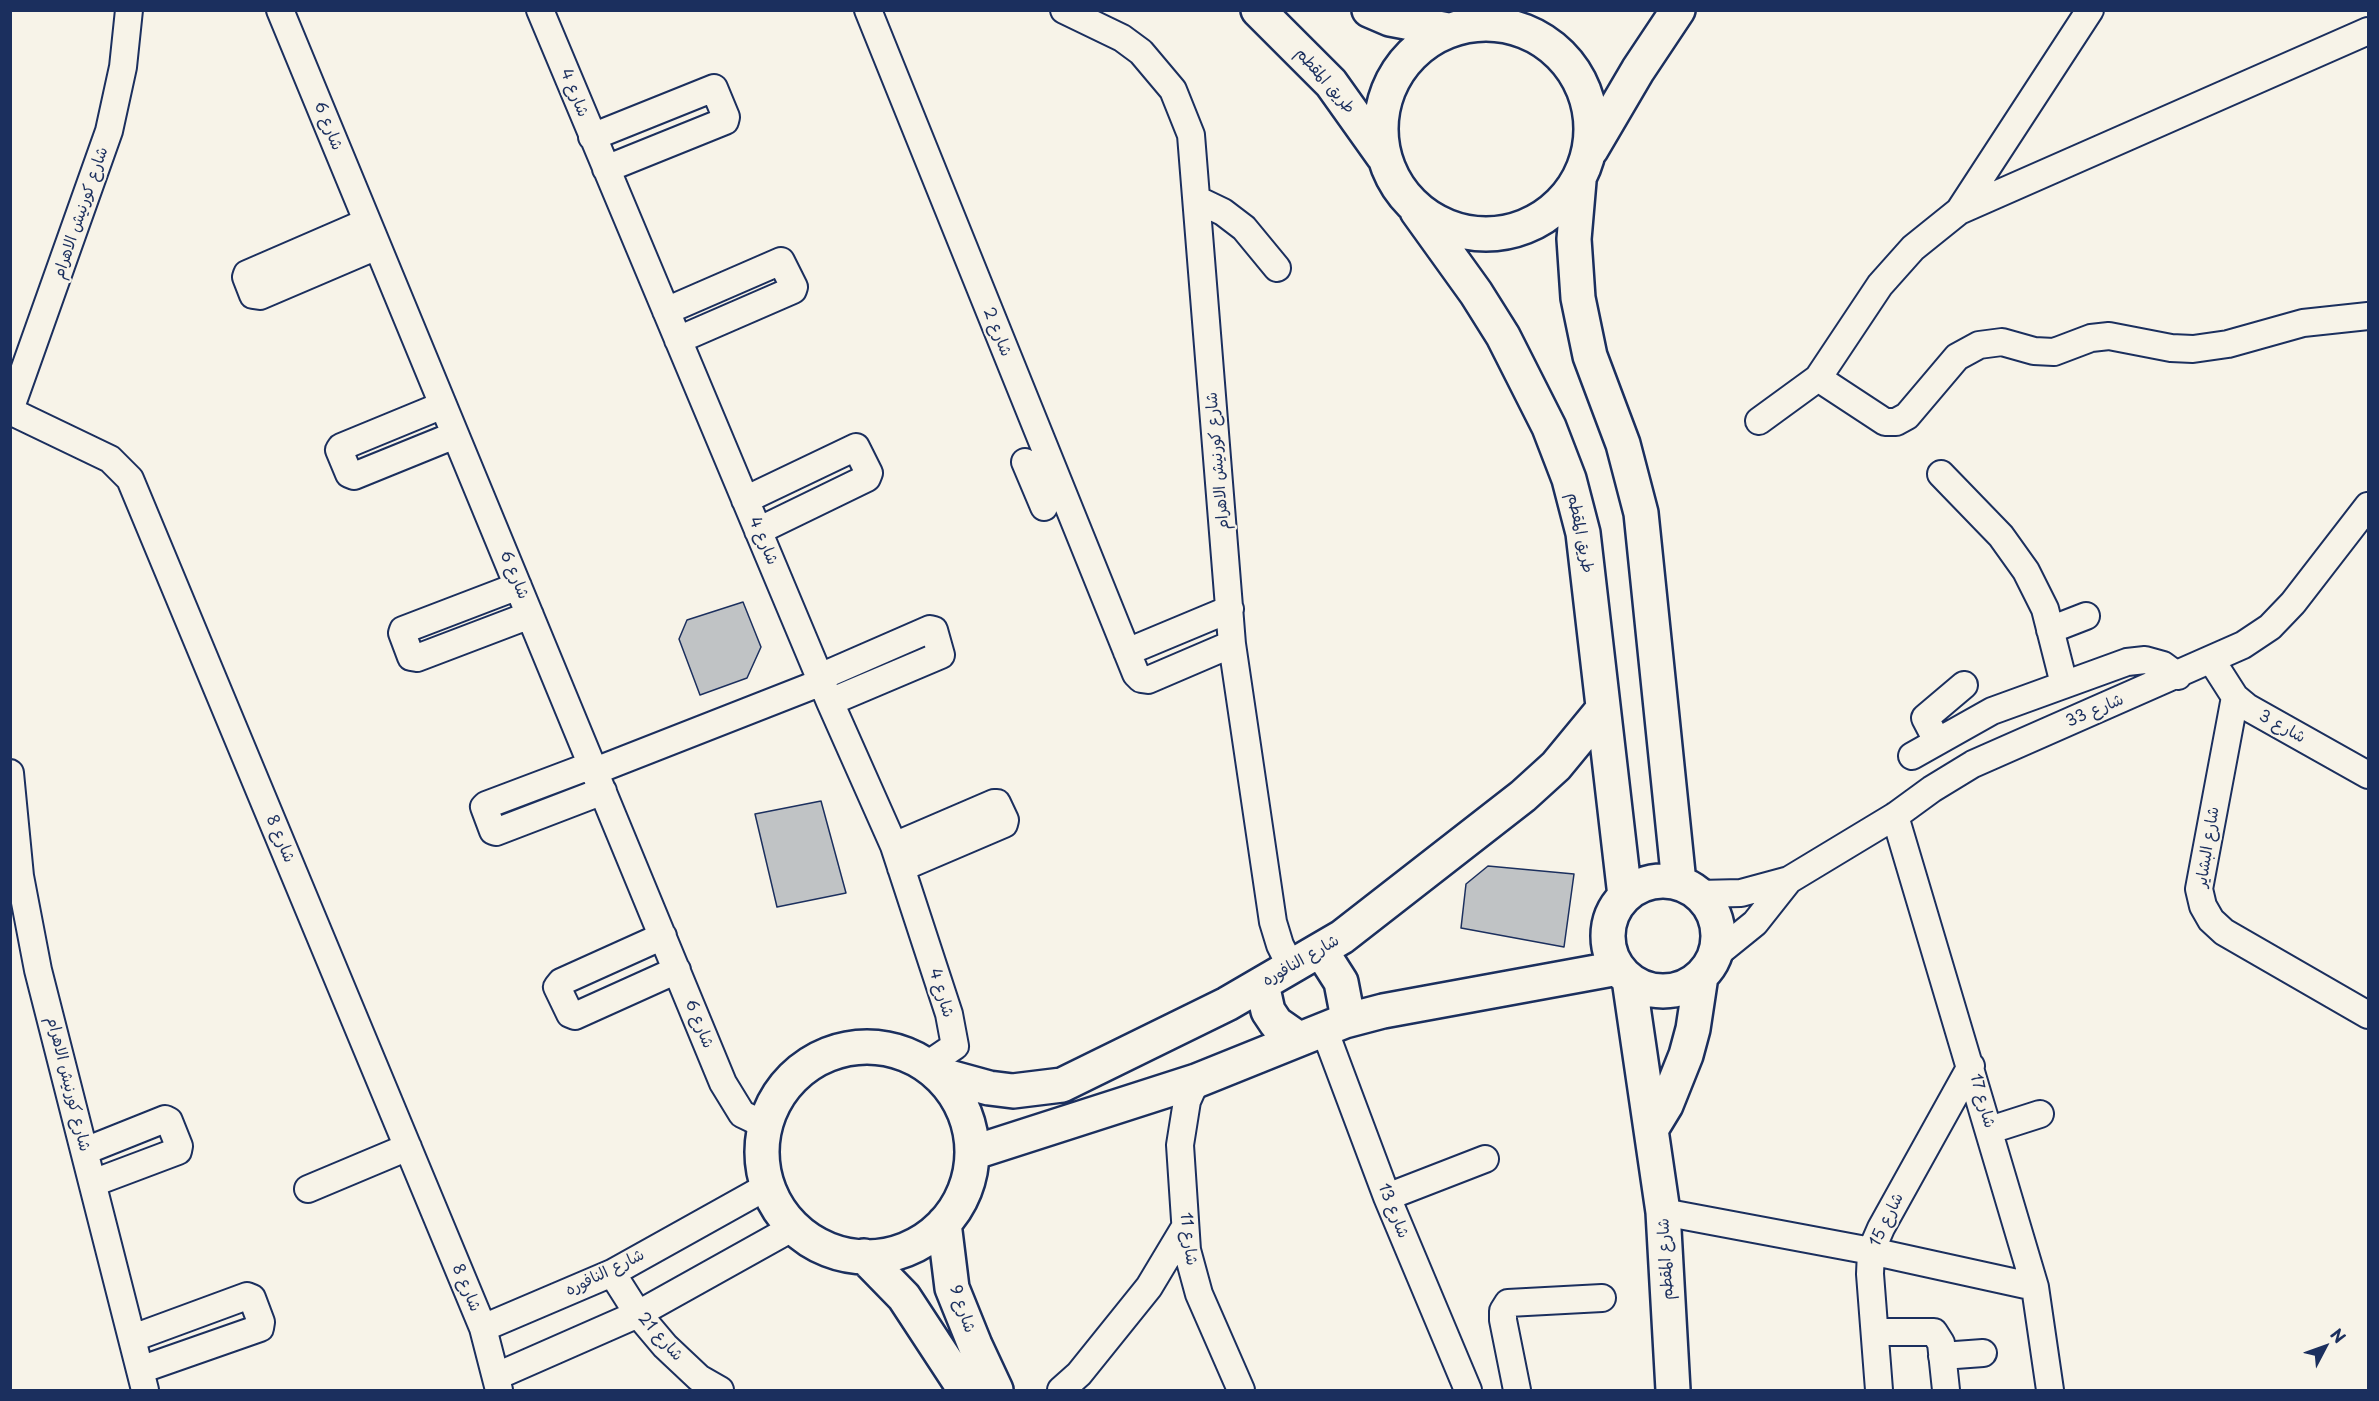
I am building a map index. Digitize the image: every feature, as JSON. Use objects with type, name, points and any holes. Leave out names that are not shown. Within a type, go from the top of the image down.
[{"type":"main road","name":"طريق المقطم","points":[[1258,10],[1331,83],[1384,158]]},
{"type":"main road","points":[[1369,10],[1390,20],[1448,30]]},
{"type":"main road","points":[[1526,10],[1448,30],[1421,45],[1399,68],[1386,96],[1380,127],[1384,158],[1398,186],[1417,211],[1444,226],[1474,234],[1505,233],[1535,224],[1560,205],[1638,70],[1678,10]]},
{"type":"main road","points":[[1482,23],[1510,26],[1536,35],[1558,51],[1576,73],[1587,98],[1592,125],[1574,239],[1578,298],[1590,356],[1623,444],[1641,513],[1689,889]]},
{"type":"main road","name":"طريق المقطم","points":[[1417,211],[1476,293],[1503,336],[1549,427],[1569,479],[1582,533],[1625,896]]},
{"type":"main road","name":"شارع النافوره","points":[[932,1070],[989,1089],[1013,1091],[1062,1085],[1262,984],[1342,937],[1532,789],[1556,766],[1603,709]]},
{"type":"main road","points":[[1652,1128],[1666,1105],[1686,1055],[1707,967],[1718,935],[1716,924],[1707,903],[1689,889],[1656,881],[1634,888],[1612,914],[1607,936],[1609,947],[1624,973],[1639,985],[1660,991],[1682,987],[1707,967]]},
{"type":"main road","points":[[1304,959],[1331,966],[1341,982],[1346,1008],[1323,1030]]},
{"type":"main road","points":[[972,1153],[1196,1081],[1323,1030],[1383,1011],[1624,973]]},
{"type":"main road","name":"شارع المقطم","points":[[1624,973],[1652,1128],[1663,1212],[1673,1390]]},
{"type":"main road","points":[[1262,984],[1268,1011],[1276,1023],[1323,1030]]},
{"type":"main road","points":[[870,1046],[909,1055],[932,1070],[960,1102],[971,1135],[971,1168],[962,1198],[944,1223],[916,1245],[890,1254],[864,1256],[833,1251],[806,1237],[794,1227],[779,1208],[768,1186],[762,1145],[765,1125],[783,1088],[812,1061],[831,1053],[870,1046]]},
{"type":"main road","name":"شارع 9","points":[[944,1223],[952,1288],[996,1390]]},
{"type":"main road","points":[[864,1256],[904,1297],[966,1390]]},
{"type":"street","name":"شارع كورنيش الاهرام","points":[[10,411],[109,131],[123,67],[129,10]]},
{"type":"street","name":"شارع 6","points":[[280,10],[733,1101],[742,1114],[765,1125]]},
{"type":"street","name":"شارع 4","points":[[540,10],[897,857],[949,1014],[955,1046],[932,1070]]},
{"type":"street","name":"شارع 2","points":[[868,10],[1045,490],[1136,674],[1141,680],[1148,680],[1232,644]]},
{"type":"street","name":"شارع كورنيش الاهرام","points":[[1064,10],[1122,38],[1153,64],[1173,90],[1191,135],[1232,644],[1275,928],[1280,945],[1304,959]]},
{"type":"street","points":[[1959,211],[2090,10]]},
{"type":"street","points":[[1759,421],[1818,378],[1880,285],[1913,248],[1959,211],[2368,31]]},
{"type":"street","points":[[592,137],[711,87],[714,88],[726,117],[725,121],[606,170]]},
{"type":"street","points":[[1198,200],[1223,212],[1244,228],[1277,268]]},
{"type":"street","points":[[367,222],[247,274],[250,286],[254,295],[260,296],[377,246]]},
{"type":"street","points":[[666,312],[781,261],[794,287],[793,290],[678,340]]},
{"type":"street","points":[[1818,378],[1885,422],[1890,422],[1907,416],[1957,357],[1968,350],[1990,342],[2013,344],[2034,351],[2054,352],[2091,338],[2109,336],[2171,348],[2193,349],[2228,344],[2303,324],[2368,316]]},
{"type":"street","points":[[443,405],[341,447],[339,450],[342,458],[349,474],[354,476],[455,435]]},
{"type":"street","name":"شارع 8","points":[[10,411],[110,459],[130,478],[483,1328]]},
{"type":"street","points":[[745,500],[856,447],[869,473],[867,478],[758,531]]},
{"type":"street","points":[[1025,462],[1045,490]]},
{"type":"street","points":[[1941,474],[1994,528],[2026,571],[2045,609],[2064,684]]},
{"type":"street","name":"شارع 33","points":[[1689,889],[1741,893],[1789,880],[1894,816],[1973,764],[2178,676],[2243,645],[2270,627],[2293,603],[2368,506]]},
{"type":"street","points":[[518,586],[403,630],[402,633],[411,657],[417,658],[530,615]]},
{"type":"street","points":[[1127,652],[1230,609]]},
{"type":"street","points":[[2050,630],[2086,616]]},
{"type":"street","points":[[1912,756],[1992,711],[2127,662],[2145,660],[2163,665],[2178,676]]},
{"type":"street","name":"شارع 3","points":[[2212,661],[2235,697],[2259,714],[2368,775]]},
{"type":"street","points":[[1936,741],[1925,718],[1964,685]]},
{"type":"street","points":[[597,776],[824,687]]},
{"type":"street","name":"شارع البشاير","points":[[2235,697],[2199,889],[2203,906],[2211,920],[2224,932],[2368,1015]]},
{"type":"street","name":"شارع كورنيش الاهرام","points":[[10,773],[28,923],[143,1380]]},
{"type":"street","name":"شارع 17","points":[[1894,816],[2036,1287],[2050,1390]]},
{"type":"street","name":"شارع 33","points":[[1707,967],[1755,923],[1789,880]]},
{"type":"street","points":[[663,936],[561,982],[557,987],[570,1014],[576,1016],[677,970]]},
{"type":"street","name":"شارع 13","points":[[1323,1030],[1387,1197],[1468,1390]]},
{"type":"street","name":"شارع 15","points":[[1879,1390],[1877,1332],[1870,1274],[1871,1251],[1875,1239],[1971,1066]]},
{"type":"street","name":"شارع 11","points":[[1196,1081],[1187,1101],[1182,1123],[1187,1250],[1198,1294],[1241,1390]]},
{"type":"street","points":[[1990,1130],[2040,1114]]},
{"type":"street","points":[[85,1151],[165,1119],[170,1121],[179,1146],[178,1151],[93,1183]]},
{"type":"street","points":[[308,1189],[408,1147]]},
{"type":"street","points":[[1387,1197],[1485,1160]]},
{"type":"street","name":"شارع النافوره","points":[[483,1328],[612,1273],[768,1186]]},
{"type":"street","points":[[1663,1212],[1871,1251],[2036,1287]]},
{"type":"street","points":[[483,1328],[498,1383],[638,1314],[794,1227]]},
{"type":"street","points":[[1061,1390],[1074,1379],[1149,1287],[1185,1227]]},
{"type":"street","name":"شارع 21","points":[[612,1273],[638,1314],[679,1360],[720,1390]]},
{"type":"street","points":[[133,1338],[247,1296],[252,1298],[261,1322],[260,1328],[143,1380]]},
{"type":"street","points":[[1517,1390],[1503,1320],[1503,1311],[1508,1303],[1602,1298]]},
{"type":"street","points":[[1877,1332],[1934,1332],[1939,1337],[1946,1390]]},
{"type":"street","points":[[1942,1356],[1983,1353]]},
{"type":"building","points":[[743,602],[761,647],[747,678],[700,695],[679,639],[687,620]]},
{"type":"building","points":[[821,801],[846,893],[777,907],[755,814]]},
{"type":"building","points":[[1488,866],[1574,874],[1564,947],[1461,928],[1466,884]]}]
